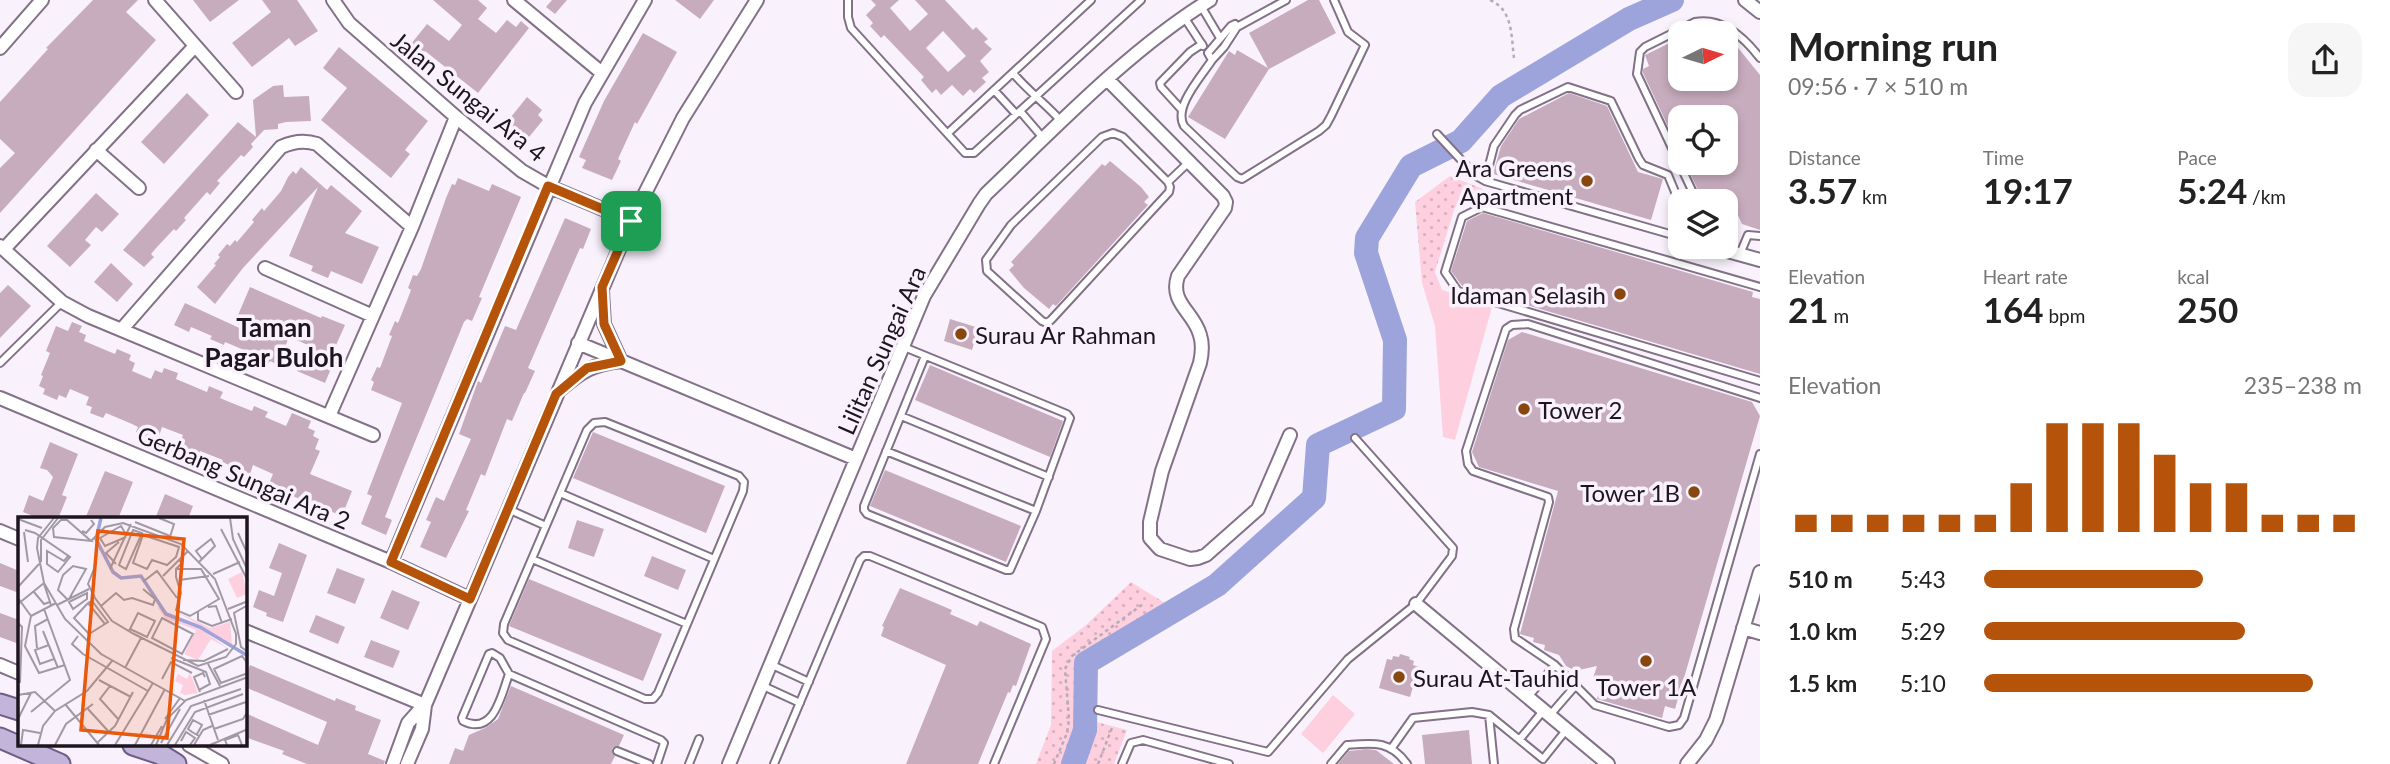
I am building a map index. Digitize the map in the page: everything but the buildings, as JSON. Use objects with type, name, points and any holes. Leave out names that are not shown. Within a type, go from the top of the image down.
[{"type":"main road","points":[[0,704],[18,709]]},
{"type":"main road","points":[[0,738],[18,746]]},
{"type":"main road","points":[[18,746],[60,764]]},
{"type":"main road","points":[[135,746],[168,761]]},
{"type":"street","points":[[1,44],[42,0]]},
{"type":"street","points":[[155,0],[236,92]]},
{"type":"street","name":"Jalan Sungai Ara 4","points":[[333,0],[349,23],[522,171],[548,186],[631,221]]},
{"type":"street","points":[[514,0],[602,73]]},
{"type":"street","points":[[391,562],[585,103],[645,0]]},
{"type":"street","points":[[407,764],[422,729],[425,705],[631,221],[683,118],[757,0]]},
{"type":"street","points":[[1745,0],[1760,12]]},
{"type":"street","name":"Lilitan Sungai Ara","points":[[729,764],[924,296],[979,204],[986,194],[1108,80],[1205,3]]},
{"type":"street","points":[[195,47],[2,247],[62,302],[88,316],[373,435]]},
{"type":"street","points":[[1108,80],[1226,202],[1225,208],[1175,283],[1177,298],[1201,336],[1202,354],[1162,471],[1150,522],[1150,538],[1153,544],[1166,552],[1189,559],[1206,555],[1258,509],[1290,435]]},
{"type":"street","points":[[328,416],[412,227],[456,117]]},
{"type":"street","points":[[122,329],[281,147],[287,144],[309,141],[317,144],[412,227]]},
{"type":"street","points":[[96,149],[139,188]]},
{"type":"street","points":[[1740,254],[1760,260]]},
{"type":"street","points":[[265,268],[373,316]]},
{"type":"street","points":[[602,287],[604,324],[621,361]]},
{"type":"street","points":[[578,343],[856,459]]},
{"type":"street","points":[[556,394],[587,368],[621,361]]},
{"type":"street","name":"Gerbang Sungai Ara 2","points":[[0,398],[391,562],[470,599]]},
{"type":"street","points":[[0,531],[18,539]]},
{"type":"street","points":[[1687,764],[1706,740],[1716,720],[1760,572]]},
{"type":"street","points":[[1416,604],[1608,764]]},
{"type":"street","points":[[1743,628],[1760,633]]},
{"type":"street","points":[[247,632],[425,705]]},
{"type":"street","points":[[0,665],[18,673]]},
{"type":"street","points":[[393,764],[408,723],[425,705]]},
{"type":"street","points":[[191,746],[222,764]]},
{"type":"lane","points":[[848,0],[848,18],[852,28],[965,153],[971,154],[1141,0]]},
{"type":"lane","points":[[948,133],[1091,0]]},
{"type":"lane","points":[[1210,57],[1224,47],[1237,27],[1286,0]]},
{"type":"lane","points":[[1202,44],[1189,52],[1160,83],[1161,87],[1181,109],[1184,126],[1242,179],[1326,125],[1364,49],[1362,42],[1348,32],[1334,0]]},
{"type":"lane","points":[[1205,3],[1220,38]]},
{"type":"lane","points":[[1184,17],[1210,57]]},
{"type":"lane","points":[[1691,189],[1637,74],[1640,52],[1670,34],[1703,20],[1713,21],[1735,33],[1760,58]]},
{"type":"lane","points":[[1181,109],[1220,38],[1232,25],[1237,27]]},
{"type":"lane","points":[[1013,73],[1042,99],[1062,122]]},
{"type":"lane","points":[[1485,181],[1494,146],[1515,115],[1563,89],[1573,88],[1611,101],[1643,165],[1668,175],[1674,189]]},
{"type":"lane","points":[[994,90],[1044,139]]},
{"type":"lane","points":[[1114,133],[1123,137],[1168,182],[1169,191],[1047,323],[987,271],[986,260],[1011,225],[1108,134],[1114,133]]},
{"type":"lane","points":[[1437,134],[1476,176],[1485,181],[1668,234]]},
{"type":"lane","points":[[1168,182],[1189,162]]},
{"type":"lane","points":[[1760,287],[1482,207],[1462,217],[1445,272],[1458,291],[1760,381]]},
{"type":"lane","points":[[1740,254],[1748,235],[1760,236]]},
{"type":"lane","points":[[0,363],[62,302]]},
{"type":"lane","points":[[1760,398],[1528,324],[1512,325],[1506,329],[1466,457],[1473,471],[1548,497],[1549,502],[1513,633],[1515,638],[1555,665],[1589,700],[1601,708],[1670,727],[1679,725],[1684,718],[1760,454]]},
{"type":"lane","points":[[903,347],[1067,414],[1070,422],[1036,511],[1014,566],[1006,570],[867,514],[864,506],[925,356]]},
{"type":"lane","points":[[901,416],[1049,477]]},
{"type":"lane","points":[[605,422],[739,476],[744,482],[743,491],[658,693],[653,699],[645,699],[508,640],[503,633],[504,624],[560,494],[587,430],[594,423],[605,422]]},
{"type":"lane","points":[[1098,710],[1268,752],[1349,659],[1416,604],[1452,556],[1454,548],[1355,438]]},
{"type":"lane","points":[[886,451],[1036,511]]},
{"type":"lane","points":[[560,494],[714,559]]},
{"type":"lane","points":[[508,509],[546,526]]},
{"type":"lane","points":[[774,764],[860,560],[864,556],[870,556],[1042,627],[1046,639],[994,764]]},
{"type":"lane","points":[[532,559],[687,624]]},
{"type":"lane","points":[[509,674],[491,718],[476,726],[462,720],[490,653],[500,658],[509,674],[661,740],[664,743],[657,764]]},
{"type":"lane","points":[[770,664],[809,682]]},
{"type":"lane","points":[[1528,697],[1555,665]]},
{"type":"lane","points":[[761,685],[800,703]]},
{"type":"lane","points":[[1520,739],[1576,685]]},
{"type":"lane","points":[[1391,749],[1409,723],[1420,716],[1472,712],[1489,715],[1543,759],[1567,729]]},
{"type":"lane","points":[[1489,715],[1494,764]]},
{"type":"lane","points":[[689,764],[699,739]]},
{"type":"lane","points":[[1122,764],[1131,743],[1143,740],[1229,764]]},
{"type":"lane","points":[[1331,764],[1347,745],[1381,743],[1407,764]]},
{"type":"lane","points":[[617,751],[649,764]]},
{"type":"path","points":[[1490,0],[1503,8],[1509,19],[1514,58]]},
{"type":"path","points":[[1503,8],[1506,0]]},
{"type":"path","points":[[1054,764],[1067,733],[1069,719],[1065,668],[1072,656],[1143,604]]},
{"type":"path","points":[[1098,764],[1112,728]]},
{"type":"shaded area","points":[[1450,176],[1483,189],[1480,196],[1455,207],[1435,272],[1442,290],[1422,283],[1415,202]]},
{"type":"shaded area","points":[[1422,283],[1492,307],[1455,440],[1443,437],[1435,326]]},
{"type":"shaded area","points":[[1131,582],[1168,605],[1079,660],[1079,726],[1064,764],[1036,764],[1051,725],[1052,651],[1086,625]]},
{"type":"shaded area","points":[[1333,695],[1355,714],[1323,753],[1301,734]]},
{"type":"shaded area","points":[[1097,722],[1127,730],[1114,764],[1082,764]]},
{"type":"waterway","points":[[1073,764],[1085,730],[1086,663],[1217,585],[1314,498],[1318,445],[1394,409],[1395,340],[1366,253],[1367,238],[1411,166],[1461,141],[1501,96],[1629,19],[1672,0]]},
{"type":"place","name":"Ara Greens Apartment","points":[[1587,181]]},
{"type":"place","name":"Idaman Selasih","points":[[1620,294]]},
{"type":"place","name":"Surau Ar Rahman","points":[[961,334]]},
{"type":"place","name":"Tower 2","points":[[1524,409]]},
{"type":"place","name":"Tower 1B","points":[[1694,492]]},
{"type":"place","name":"Tower 1A","points":[[1646,661]]},
{"type":"place","name":"Surau At-Tauhid","points":[[1399,677]]},
{"type":"district","name":"Taman Pagar Buloh","points":[[274,342]]},
{"type":"route","points":[[548,186],[631,221],[602,287],[604,324],[621,361],[605,362],[587,368],[556,394],[470,599],[391,562],[548,186]]}]
